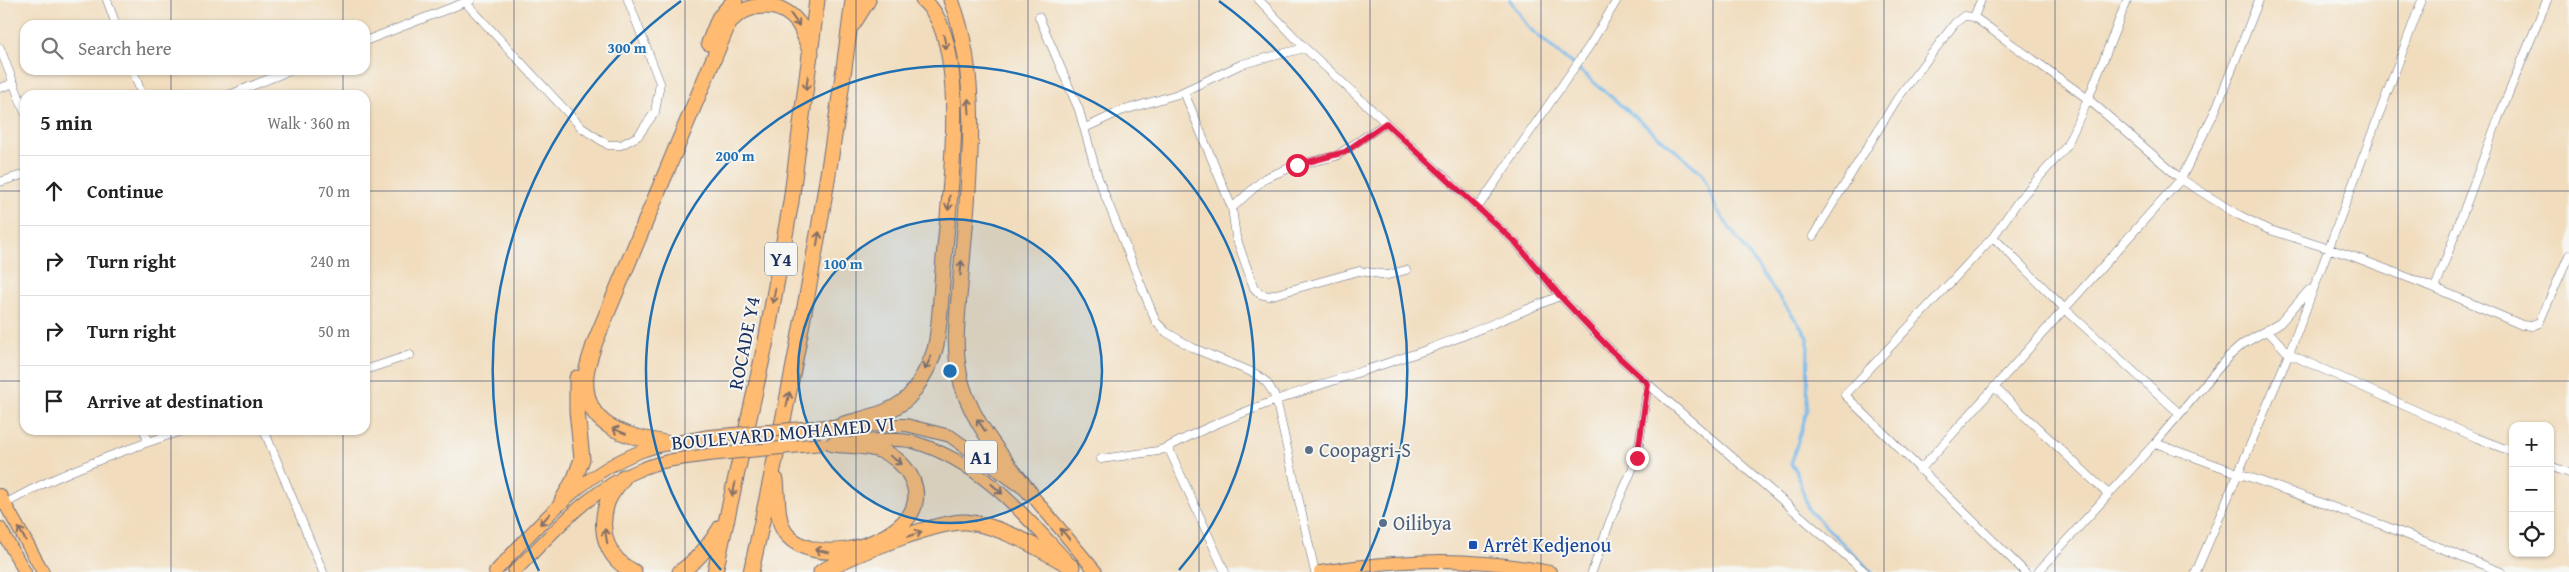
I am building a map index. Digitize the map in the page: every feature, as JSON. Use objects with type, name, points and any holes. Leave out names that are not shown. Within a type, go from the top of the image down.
[{"type":"highway","points":[[562,501],[575,478],[582,459],[577,411],[577,378],[584,348],[719,18],[734,0]]},
{"type":"highway","name":"ROCADE Y4","points":[[715,572],[770,322],[791,202],[817,0]]},
{"type":"highway","name":"Y4","points":[[751,572],[797,357],[826,193],[853,0]]},
{"type":"highway","points":[[849,32],[868,0]]},
{"type":"highway","points":[[844,424],[893,408],[911,394],[935,347],[954,145],[952,77],[945,36],[934,9],[923,0]]},
{"type":"highway","points":[[950,0],[960,24],[971,144],[955,349],[963,387],[974,415],[1030,493]]},
{"type":"highway","points":[[666,443],[636,438],[616,431],[604,424],[594,413],[586,392],[586,374],[595,342],[729,22],[741,10],[753,5],[778,6],[788,11],[799,24],[810,53]]},
{"type":"highway","points":[[775,464],[779,515],[786,534],[801,546],[829,553],[852,550],[883,536],[906,521],[915,501],[914,482],[907,469],[881,450],[827,444]]},
{"type":"highway","points":[[624,477],[607,503],[604,523],[606,540],[613,557],[634,572]]},
{"type":"highway","points":[[680,572],[691,565],[709,546],[728,515]]},
{"type":"highway","points":[[821,572],[837,563],[932,527],[966,522],[1006,533],[1074,569]]},
{"type":"main road","name":"BOULEVARD MOHAMED VI","points":[[495,572],[562,501],[594,476],[624,459],[666,443],[710,436],[844,424],[906,425],[950,436],[1030,493],[1096,572]]},
{"type":"main road","name":"BOULEVARD MOHAMED VI","points":[[514,572],[588,498],[624,477],[672,460],[708,455],[880,440],[912,442],[936,450],[984,478],[1023,513],[1074,569]]},
{"type":"main road","points":[[2,500],[43,572]]},
{"type":"main road","points":[[0,528],[26,572]]},
{"type":"main road","points":[[1320,572],[1399,561],[1438,560],[1500,564],[1550,572]]},
{"type":"street","points":[[107,0],[114,20]]},
{"type":"street","points":[[370,39],[468,1],[582,128],[608,145],[620,145],[638,136],[655,112],[660,83],[628,0]]},
{"type":"street","points":[[1259,0],[1305,48],[1516,243],[1560,296],[1610,349],[1865,572]]},
{"type":"street","points":[[1478,207],[1590,45],[1617,0]]},
{"type":"street","points":[[1974,18],[1981,0]]},
{"type":"street","points":[[2025,572],[1845,395],[1993,237],[2019,200],[2066,146],[2088,99],[2127,0]]},
{"type":"street","points":[[1920,470],[2181,179],[2216,109],[2259,0]]},
{"type":"street","points":[[2196,572],[2236,474],[2289,354],[2313,285],[2422,0]]},
{"type":"street","points":[[2435,288],[2498,119],[2548,0]]},
{"type":"street","points":[[1813,236],[1896,99],[1955,23],[1964,16],[1974,18],[2088,99],[2181,179],[2235,213],[2266,229],[2328,248],[2435,288],[2522,325],[2532,326],[2539,323],[2569,255]]},
{"type":"street","points":[[1039,17],[1074,97],[1085,128],[1098,178],[1156,322],[1166,332],[1193,348],[1265,379],[1276,399],[1315,572]]},
{"type":"street","points":[[0,48],[20,99]]},
{"type":"street","points":[[1085,128],[1104,118],[1184,92],[1242,64],[1305,48]]},
{"type":"street","points":[[135,75],[140,90]]},
{"type":"street","points":[[241,90],[279,75]]},
{"type":"street","points":[[0,88],[14,83]]},
{"type":"street","points":[[1184,92],[1232,208],[1236,237],[1254,288],[1260,294],[1269,296],[1359,271],[1388,275],[1406,270]]},
{"type":"street","points":[[1232,208],[1265,178],[1297,165],[1336,156],[1386,123]]},
{"type":"street","points":[[0,182],[20,176]]},
{"type":"street","points":[[1993,237],[2065,309],[2179,414]]},
{"type":"street","points":[[2038,572],[2155,443],[2228,356],[2242,344],[2280,322],[2313,285]]},
{"type":"street","points":[[1101,459],[1158,451],[1200,430],[1276,399],[1424,350],[1560,296]]},
{"type":"street","points":[[2267,330],[2289,354],[2509,450]]},
{"type":"street","points":[[370,368],[410,355]]},
{"type":"street","points":[[1592,572],[1610,521],[1637,458],[1648,384]]},
{"type":"street","points":[[1994,387],[2108,494]]},
{"type":"street","points":[[146,435],[148,442]]},
{"type":"street","points":[[2,500],[169,435]]},
{"type":"street","points":[[266,435],[323,572]]},
{"type":"street","points":[[2155,443],[2236,474],[2385,526],[2501,572]]},
{"type":"street","points":[[1168,447],[1225,572]]},
{"type":"street","points":[[2553,467],[2569,473]]},
{"type":"waterway","points":[[1510,0],[1529,28],[1702,173],[1717,210],[1808,337],[1807,411],[1791,464],[1796,470],[1808,509],[1872,572]]},
{"type":"place","name":"Coopagri-S","points":[[1309,450]]},
{"type":"place","name":"Oilibya","points":[[1383,523]]},
{"type":"place","name":"Arrêt Kedjenou","points":[[1473,545]]},
{"type":"route","points":[[1297,165],[1336,156],[1345,152],[1386,123],[1516,243],[1560,296],[1610,349],[1648,384],[1637,458]]}]
